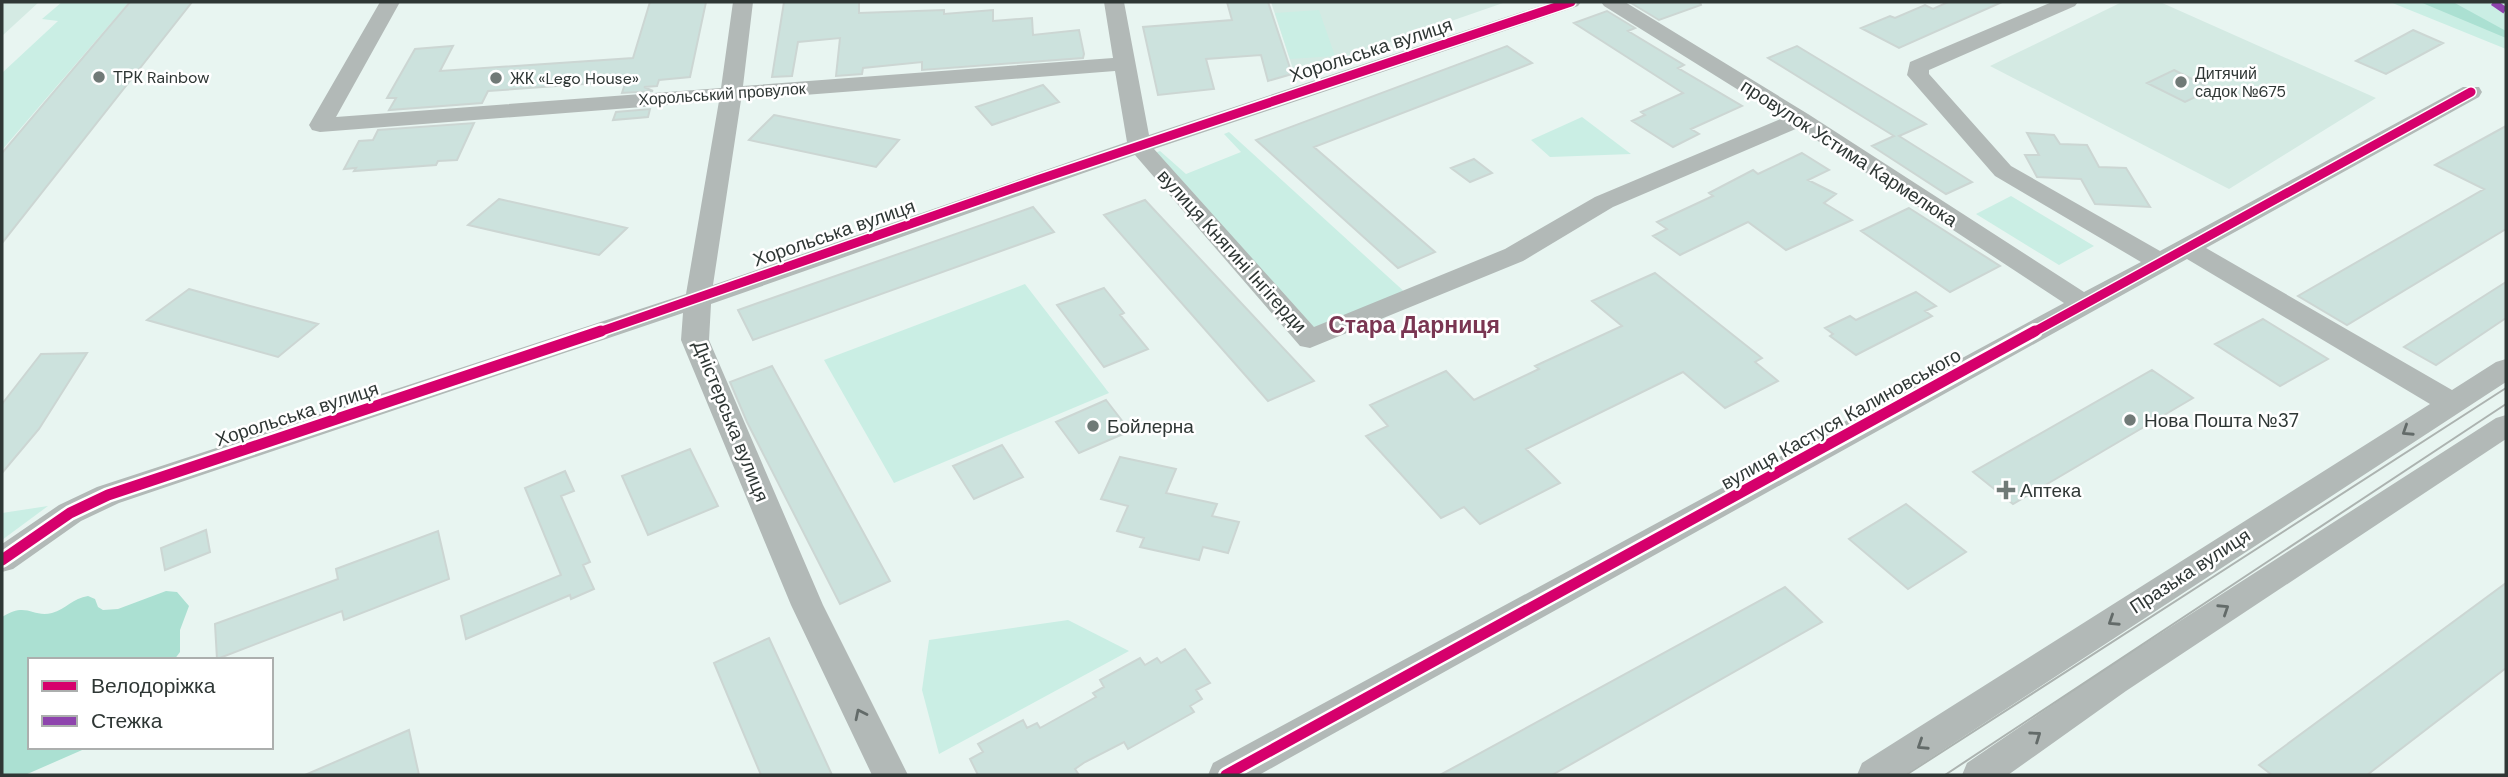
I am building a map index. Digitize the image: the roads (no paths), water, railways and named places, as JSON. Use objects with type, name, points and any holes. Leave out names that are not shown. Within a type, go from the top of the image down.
[{"type":"street","name":"Хорольський провулок","points":[[390,2],[320,125],[1124,64]]},
{"type":"street","name":"Дністерська вулиця","points":[[743,2],[736,34],[732,93],[696,300],[695,340],[807,605],[890,775]]},
{"type":"street","points":[[1114,2],[1139,146]]},
{"type":"street","name":"Хорольська вулиця","points":[[2,560],[70,513],[108,495],[696,300],[1139,146],[1571,2]]},
{"type":"street","name":"провулок Устима Кармелюка","points":[[1611,2],[1800,119],[2085,305]]},
{"type":"street","points":[[2068,2],[1918,66],[1918,75],[2003,171],[2162,263]]},
{"type":"street","name":"вулиця Кастуся Калиновського","points":[[1226,775],[2471,92]]},
{"type":"street","name":"вулиця Княгині Інгігерди","points":[[1139,146],[1311,340],[1514,255],[1604,202],[1800,119]]},
{"type":"street","points":[[2187,248],[2451,403]]},
{"type":"street","name":"Празька вулиця","points":[[1875,775],[2506,369]]},
{"type":"street","points":[[1980,775],[2114,681],[2506,425]]},
{"type":"tram line","points":[[1906,775],[2506,388]]},
{"type":"tram line","points":[[1945,775],[2506,404]]},
{"type":"place","name":"ТРК Rainbow","points":[[99,77]]},
{"type":"place","name":"ЖК «Lego House»","points":[[496,78]]},
{"type":"place","name":"Дитячий садок №675","points":[[2181,82]]},
{"type":"place","name":"Нова Пошта №37","points":[[2130,420]]},
{"type":"place","name":"Бойлерна","points":[[1093,426]]},
{"type":"place","name":"Аптека","points":[[2006,490]]},
{"type":"district","name":"Стара Дарниця","points":[[1414,325]]}]
